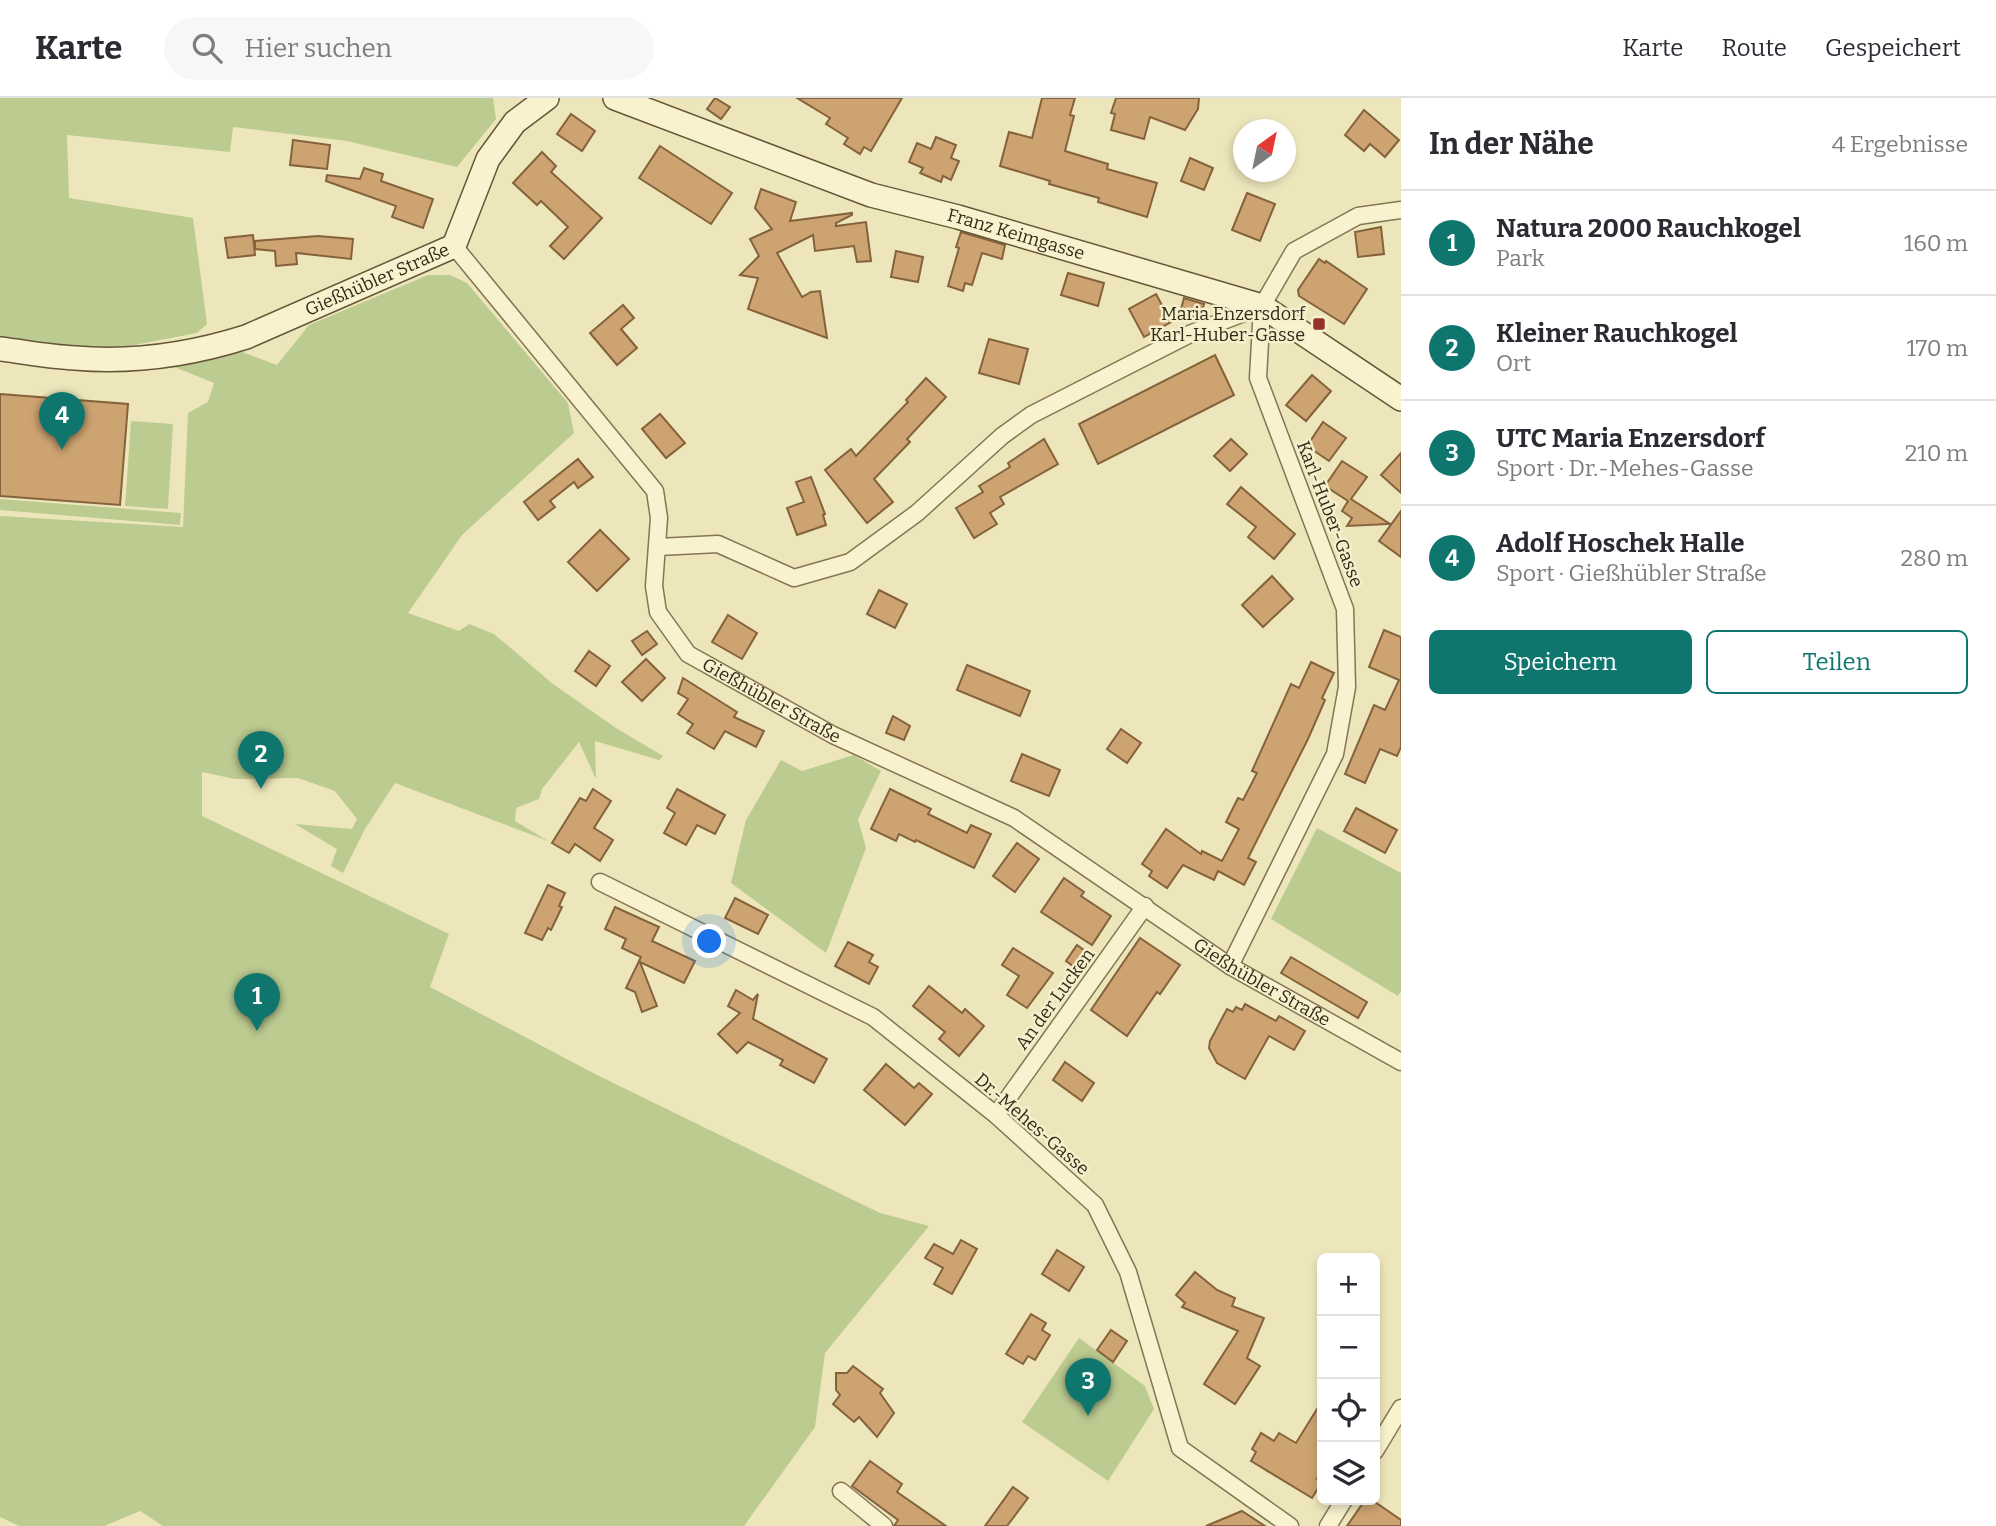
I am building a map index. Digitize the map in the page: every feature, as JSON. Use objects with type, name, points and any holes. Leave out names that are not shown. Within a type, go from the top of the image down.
[{"type":"main road","points":[[454,246],[488,159],[515,122],[547,98]]},
{"type":"main road","name":"Franz Keimgasse","points":[[615,98],[872,195],[958,217],[1262,306],[1401,398]]},
{"type":"main road","name":"Gießhübler Straße","points":[[0,349],[108,359],[217,346],[246,337],[454,246]]},
{"type":"street","points":[[658,547],[718,544],[794,578],[850,562],[917,513],[1002,436],[1031,415],[1192,333],[1262,306],[1294,251],[1358,216],[1401,210]]},
{"type":"street","name":"Gießhübler Straße","points":[[454,246],[655,491],[660,518],[654,586],[658,612],[688,654],[833,735],[1014,818],[1230,966],[1401,1062]]},
{"type":"street","name":"Karl-Huber-Gasse","points":[[1230,966],[1335,754],[1347,687],[1345,609],[1258,378],[1262,306]]},
{"type":"street","name":"Dr.-Mehes-Gasse","points":[[600,882],[873,1017],[996,1115],[1095,1205],[1128,1272],[1180,1448],[1290,1526]]},
{"type":"street","name":"An der Lucken","points":[[996,1115],[1145,906]]},
{"type":"street","points":[[1380,1443],[1401,1408]]},
{"type":"street","points":[[841,1492],[884,1526]]},
{"type":"street","points":[[1328,1526],[1342,1505]]},
{"type":"green space","points":[[0,98],[493,98],[496,119],[457,167],[347,141],[233,127],[230,152],[67,135],[69,198],[193,218],[207,324],[197,333],[108,350],[32,343],[0,336]]},
{"type":"green space","points":[[428,275],[450,275],[467,283],[568,403],[574,433],[462,535],[408,613],[459,631],[469,624],[494,634],[553,684],[616,728],[663,756],[659,760],[595,741],[596,779],[579,742],[542,789],[539,799],[516,808],[515,821],[548,841],[395,783],[365,829],[343,873],[331,866],[337,849],[295,824],[352,829],[357,819],[335,791],[298,778],[235,779],[202,772],[202,816],[449,934],[430,987],[597,1075],[880,1213],[929,1226],[825,1353],[815,1427],[744,1526],[163,1526],[140,1511],[104,1526],[19,1526],[0,1517],[0,516],[183,527],[188,413],[208,402],[214,383],[162,362],[237,350],[277,365],[309,325]]},
{"type":"green space","points":[[131,421],[173,424],[168,509],[125,506]]},
{"type":"green space","points":[[0,499],[181,513],[180,525],[0,510]]},
{"type":"green space","points":[[854,755],[881,771],[858,819],[866,848],[826,953],[731,883],[746,820],[781,760],[802,771]]},
{"type":"green space","points":[[1317,828],[1401,873],[1401,991],[1398,996],[1271,919]]},
{"type":"green space","points":[[1079,1338],[1145,1386],[1154,1409],[1108,1481],[1022,1422]]},
{"type":"building","points":[[715,98],[730,107],[721,119],[707,109]]},
{"type":"building","points":[[797,98],[902,98],[871,151],[864,147],[860,154],[844,144],[848,138],[826,124],[830,118]]},
{"type":"building","points":[[1042,98],[1075,98],[1070,115],[1074,116],[1065,151],[1108,164],[1107,169],[1157,183],[1147,217],[1098,202],[1099,198],[1049,184],[1050,181],[1000,166],[1009,132],[1032,138]]},
{"type":"building","points":[[1116,98],[1199,98],[1198,109],[1185,130],[1150,117],[1144,139],[1111,130],[1115,114],[1111,113]]},
{"type":"building","points":[[1364,110],[1399,140],[1385,157],[1370,144],[1364,151],[1345,135]]},
{"type":"building","points":[[571,114],[595,131],[582,151],[557,134]]},
{"type":"building","points":[[936,137],[956,145],[951,158],[959,161],[951,180],[943,176],[941,182],[920,173],[923,168],[909,162],[917,143],[931,149]]},
{"type":"building","points":[[293,140],[330,145],[327,169],[290,165]]},
{"type":"building","points":[[660,146],[732,193],[711,224],[639,178]]},
{"type":"building","points":[[542,152],[556,166],[551,172],[602,218],[564,259],[550,246],[568,227],[541,201],[537,205],[513,183]]},
{"type":"building","points":[[1190,158],[1213,168],[1204,190],[1181,181]]},
{"type":"building","points":[[364,168],[383,174],[381,181],[433,199],[423,228],[392,217],[396,206],[326,181],[327,175],[360,179]]},
{"type":"building","points":[[761,189],[796,202],[790,221],[852,213],[836,223],[836,226],[866,222],[871,261],[857,262],[854,246],[815,251],[813,235],[777,253],[802,297],[820,291],[827,338],[748,309],[758,278],[740,275],[759,256],[750,239],[772,229],[755,208]]},
{"type":"building","points":[[1247,193],[1275,204],[1260,241],[1232,230]]},
{"type":"building","points":[[1381,227],[1384,254],[1358,257],[1355,232]]},
{"type":"building","points":[[961,232],[1005,245],[1002,259],[982,253],[972,285],[965,283],[963,291],[948,286]]},
{"type":"building","points":[[253,235],[255,255],[228,258],[225,238]]},
{"type":"building","points":[[318,236],[353,239],[351,259],[296,253],[297,264],[276,266],[275,251],[255,249],[255,241]]},
{"type":"building","points":[[896,251],[923,257],[918,282],[891,277]]},
{"type":"building","points":[[1319,259],[1367,289],[1344,324],[1299,296],[1298,290]]},
{"type":"building","points":[[1068,273],[1104,283],[1098,306],[1061,295]]},
{"type":"building","points":[[1156,294],[1171,322],[1144,337],[1129,309]]},
{"type":"building","points":[[1184,298],[1204,304],[1200,319],[1180,313]]},
{"type":"building","points":[[623,305],[634,318],[621,329],[637,348],[617,365],[590,333]]},
{"type":"building","points":[[989,339],[1028,349],[1019,384],[979,373]]},
{"type":"building","points":[[1215,355],[1234,395],[1098,464],[1079,424]]},
{"type":"building","points":[[1312,375],[1331,391],[1306,421],[1286,405]]},
{"type":"building","points":[[926,378],[946,397],[907,439],[910,442],[874,479],[893,502],[867,523],[825,470],[851,449],[856,456],[908,402],[906,400]]},
{"type":"building","points":[[0,394],[128,404],[120,505],[0,496]]},
{"type":"building","points":[[660,414],[685,443],[666,458],[642,429]]},
{"type":"building","points":[[1323,422],[1346,438],[1329,461],[1307,446]]},
{"type":"building","points":[[1044,439],[1058,464],[1000,497],[1004,504],[990,513],[997,524],[974,538],[956,508],[983,492],[979,486],[1010,467],[1008,463]]},
{"type":"building","points":[[1231,439],[1247,454],[1230,471],[1214,456]]},
{"type":"building","points":[[1401,453],[1401,493],[1381,475]]},
{"type":"building","points":[[578,459],[593,477],[578,488],[574,482],[550,501],[555,507],[538,520],[524,502]]},
{"type":"building","points":[[1342,461],[1367,477],[1351,499],[1390,524],[1347,526],[1352,518],[1342,511],[1348,501],[1325,486]]},
{"type":"building","points":[[811,477],[825,514],[826,525],[797,535],[787,508],[804,502],[796,482]]},
{"type":"building","points":[[1241,487],[1295,534],[1274,559],[1248,537],[1256,527],[1227,504]]},
{"type":"building","points":[[1401,511],[1401,557],[1379,541]]},
{"type":"building","points":[[600,530],[629,559],[597,591],[568,562]]},
{"type":"building","points":[[1272,576],[1293,599],[1263,627],[1242,605]]},
{"type":"building","points":[[879,590],[907,604],[895,628],[867,614]]},
{"type":"building","points":[[728,615],[757,633],[742,659],[712,642]]},
{"type":"building","points":[[1384,630],[1401,637],[1401,747],[1397,756],[1380,749],[1365,783],[1345,774],[1374,705],[1385,710],[1399,680],[1369,667]]},
{"type":"building","points":[[647,631],[657,644],[642,655],[632,641]]},
{"type":"building","points":[[589,651],[610,666],[596,686],[575,671]]},
{"type":"building","points":[[646,659],[665,678],[642,701],[622,682]]},
{"type":"building","points":[[1311,662],[1334,673],[1308,739],[1248,858],[1256,862],[1244,885],[1218,871],[1214,880],[1183,865],[1167,888],[1149,876],[1152,871],[1142,864],[1166,829],[1201,854],[1202,851],[1222,861],[1239,829],[1226,822],[1238,798],[1243,800],[1257,773],[1252,771],[1291,684],[1299,688]]},
{"type":"building","points":[[967,665],[1030,691],[1020,716],[957,690]]},
{"type":"building","points":[[683,678],[737,712],[734,717],[764,731],[756,747],[725,731],[714,749],[687,733],[693,724],[678,714],[688,699],[678,693]]},
{"type":"building","points":[[893,716],[910,726],[904,740],[886,733]]},
{"type":"building","points":[[1121,729],[1141,743],[1127,763],[1107,749]]},
{"type":"building","points":[[1022,754],[1060,770],[1049,796],[1011,781]]},
{"type":"building","points":[[593,789],[611,801],[594,828],[613,840],[600,861],[575,844],[569,853],[552,843],[580,798],[586,801]]},
{"type":"building","points":[[677,789],[725,815],[715,834],[697,825],[686,845],[664,833],[675,813],[667,808]]},
{"type":"building","points":[[890,789],[931,809],[928,814],[967,833],[971,825],[991,834],[974,868],[916,840],[915,842],[899,834],[896,841],[871,829]]},
{"type":"building","points":[[1356,808],[1397,830],[1385,853],[1344,831]]},
{"type":"building","points":[[1017,843],[1039,859],[1015,892],[993,876]]},
{"type":"building","points":[[1064,878],[1084,892],[1081,896],[1111,916],[1092,945],[1041,912]]},
{"type":"building","points":[[548,885],[565,893],[559,906],[562,907],[551,930],[548,928],[542,940],[525,933]]},
{"type":"building","points":[[735,898],[768,915],[758,934],[725,918]]},
{"type":"building","points":[[615,907],[659,927],[652,941],[695,961],[684,983],[640,962],[657,1006],[642,1012],[635,992],[626,988],[641,957],[622,948],[626,939],[605,929]]},
{"type":"building","points":[[1140,938],[1180,965],[1160,994],[1157,992],[1127,1036],[1091,1010]]},
{"type":"building","points":[[848,942],[873,955],[869,962],[878,967],[869,984],[835,966]]},
{"type":"building","points":[[1077,945],[1091,955],[1080,971],[1066,961]]},
{"type":"building","points":[[1013,948],[1053,973],[1027,1008],[1007,995],[1019,976],[1002,965]]},
{"type":"building","points":[[1291,957],[1367,1002],[1358,1018],[1281,973]]},
{"type":"building","points":[[929,986],[962,1013],[965,1009],[984,1026],[959,1056],[939,1039],[945,1032],[913,1006]]},
{"type":"building","points":[[736,990],[753,1000],[758,994],[753,1019],[827,1059],[814,1083],[780,1065],[783,1060],[748,1042],[737,1053],[718,1034],[740,1013],[728,1006]]},
{"type":"building","points":[[1245,1004],[1276,1021],[1279,1016],[1305,1031],[1294,1050],[1269,1036],[1245,1079],[1217,1063],[1209,1048],[1227,1009],[1233,1012],[1236,1007],[1242,1010]]},
{"type":"building","points":[[1065,1062],[1094,1083],[1082,1101],[1053,1080]]},
{"type":"building","points":[[886,1064],[914,1088],[919,1083],[932,1094],[905,1125],[864,1090]]},
{"type":"building","points":[[961,1240],[977,1249],[952,1294],[934,1284],[943,1268],[925,1258],[934,1244],[953,1254]]},
{"type":"building","points":[[1057,1250],[1084,1267],[1069,1291],[1042,1274]]},
{"type":"building","points":[[1195,1272],[1217,1290],[1235,1298],[1232,1306],[1264,1318],[1247,1358],[1260,1366],[1235,1404],[1204,1384],[1238,1331],[1182,1307],[1185,1303],[1176,1295]]},
{"type":"building","points":[[1031,1314],[1046,1323],[1042,1330],[1050,1335],[1035,1360],[1028,1356],[1023,1364],[1006,1354]]},
{"type":"building","points":[[1111,1330],[1127,1341],[1113,1362],[1097,1350]]},
{"type":"building","points":[[853,1366],[883,1389],[880,1393],[894,1413],[877,1437],[859,1417],[854,1422],[833,1404],[840,1395],[836,1390],[836,1373],[847,1373]]},
{"type":"building","points":[[1317,1409],[1317,1490],[1312,1498],[1251,1461],[1256,1452],[1252,1449],[1261,1433],[1274,1441],[1279,1433],[1296,1443]]},
{"type":"building","points":[[870,1461],[902,1484],[897,1492],[946,1526],[894,1526],[898,1520],[852,1486]]},
{"type":"building","points":[[1013,1487],[1028,1498],[1007,1526],[985,1526]]},
{"type":"building","points":[[1362,1505],[1379,1505],[1401,1520],[1401,1526],[1347,1526]]},
{"type":"building","points":[[1242,1511],[1265,1526],[1206,1526]]},
{"type":"place","name":"Maria Enzersdorf Karl-Huber-Gasse","points":[[1319,324]]},
{"type":"place","name":"Adolf Hoschek Halle","points":[[62,450]]},
{"type":"place","name":"Kleiner Rauchkogel","points":[[261,789]]},
{"type":"place","name":"Natura 2000 Rauchkogel","points":[[257,1031]]},
{"type":"place","name":"UTC Maria Enzersdorf","points":[[1088,1416]]}]
